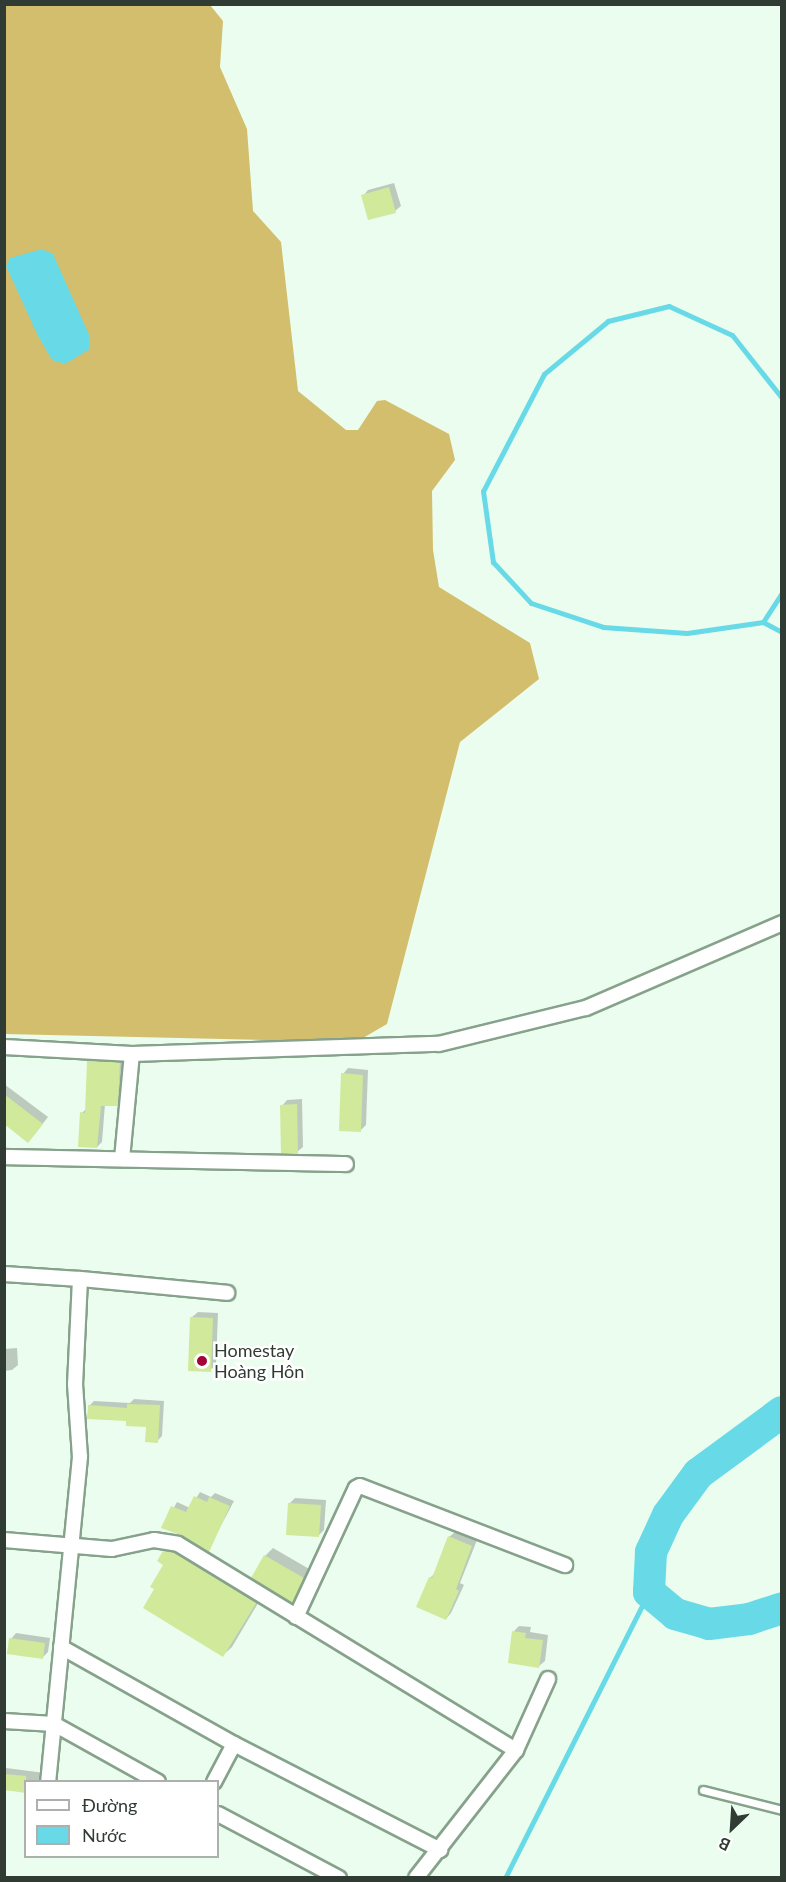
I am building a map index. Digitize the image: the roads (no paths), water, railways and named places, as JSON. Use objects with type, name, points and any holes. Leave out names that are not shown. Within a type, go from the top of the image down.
[{"type":"street","points":[[4,1047],[132,1054],[439,1044],[586,1008],[782,923]]},
{"type":"street","points":[[123,1159],[132,1054]]},
{"type":"street","points":[[4,1157],[346,1164]]},
{"type":"street","points":[[4,1274],[80,1278],[228,1293]]},
{"type":"street","points":[[48,1780],[80,1457],[75,1384],[80,1278]]},
{"type":"street","points":[[296,1617],[356,1488],[360,1486],[566,1565]]},
{"type":"street","points":[[4,1540],[112,1549],[154,1540],[178,1544],[516,1750]]},
{"type":"street","points":[[61,1647],[234,1744],[440,1850]]},
{"type":"street","points":[[416,1878],[516,1750],[548,1679]]},
{"type":"street","points":[[4,1721],[54,1724],[155,1780]]},
{"type":"street","points":[[215,1780],[234,1744]]},
{"type":"street","points":[[219,1815],[339,1878]]},
{"type":"lane","points":[[703,1790],[782,1810]]},
{"type":"water","points":[[42,249],[53,254],[90,337],[90,349],[65,364],[52,360],[37,334],[6,266],[10,258]]},
{"type":"waterway","points":[[782,398],[732,335],[669,306],[608,321],[544,374],[483,491],[493,562],[531,603],[603,627],[687,633],[763,622],[782,632]]},
{"type":"waterway","points":[[763,622],[782,593]]},
{"type":"waterway","points":[[782,1412],[698,1474],[668,1515],[651,1552],[649,1592],[675,1614],[709,1624],[749,1619],[782,1608]]},
{"type":"waterway","points":[[505,1878],[649,1592]]},
{"type":"place","name":"Homestay Hoàng Hôn","points":[[202,1361]]}]
